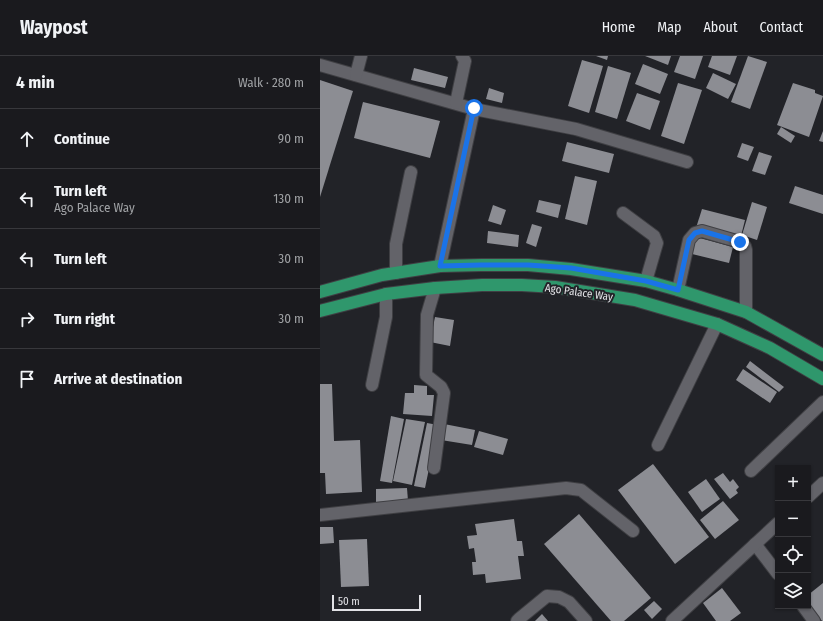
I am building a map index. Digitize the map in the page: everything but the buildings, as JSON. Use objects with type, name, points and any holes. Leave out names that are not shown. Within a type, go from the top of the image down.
[{"type":"main road","name":"Ago Palace Way","points":[[320,292],[382,275],[440,266],[528,265],[571,268],[646,281],[746,312],[823,355]]},
{"type":"main road","name":"Ago Palace Way","points":[[320,311],[386,294],[434,288],[482,285],[555,287],[635,300],[717,324],[770,348],[823,380]]},
{"type":"street","points":[[356,75],[361,56]]},
{"type":"street","points":[[456,104],[465,61],[462,56]]},
{"type":"street","points":[[320,65],[456,104],[576,129],[687,162]]},
{"type":"street","points":[[440,266],[474,108]]},
{"type":"street","points":[[396,273],[396,244],[410,172]]},
{"type":"street","points":[[622,213],[654,236],[657,243],[646,281]]},
{"type":"street","points":[[678,290],[689,240],[695,233],[702,231],[740,242],[745,246],[746,250],[746,312]]},
{"type":"street","points":[[434,288],[427,315],[427,357],[425,370],[426,374],[441,387],[444,393],[434,468]]},
{"type":"street","points":[[372,385],[386,317],[386,294]]},
{"type":"street","points":[[658,445],[717,324]]},
{"type":"street","points":[[751,471],[823,402]]},
{"type":"street","points":[[811,494],[823,483]]},
{"type":"street","points":[[320,515],[566,488],[581,490],[633,531]]},
{"type":"street","points":[[672,621],[775,526]]},
{"type":"street","points":[[755,544],[777,573]]},
{"type":"street","points":[[518,621],[547,596],[559,597],[570,602],[586,621]]},
{"type":"street","points":[[804,609],[814,621]]},
{"type":"route","points":[[474,108],[440,266],[528,265],[571,268],[646,281],[678,290],[689,240],[695,233],[702,231],[740,242]]}]
